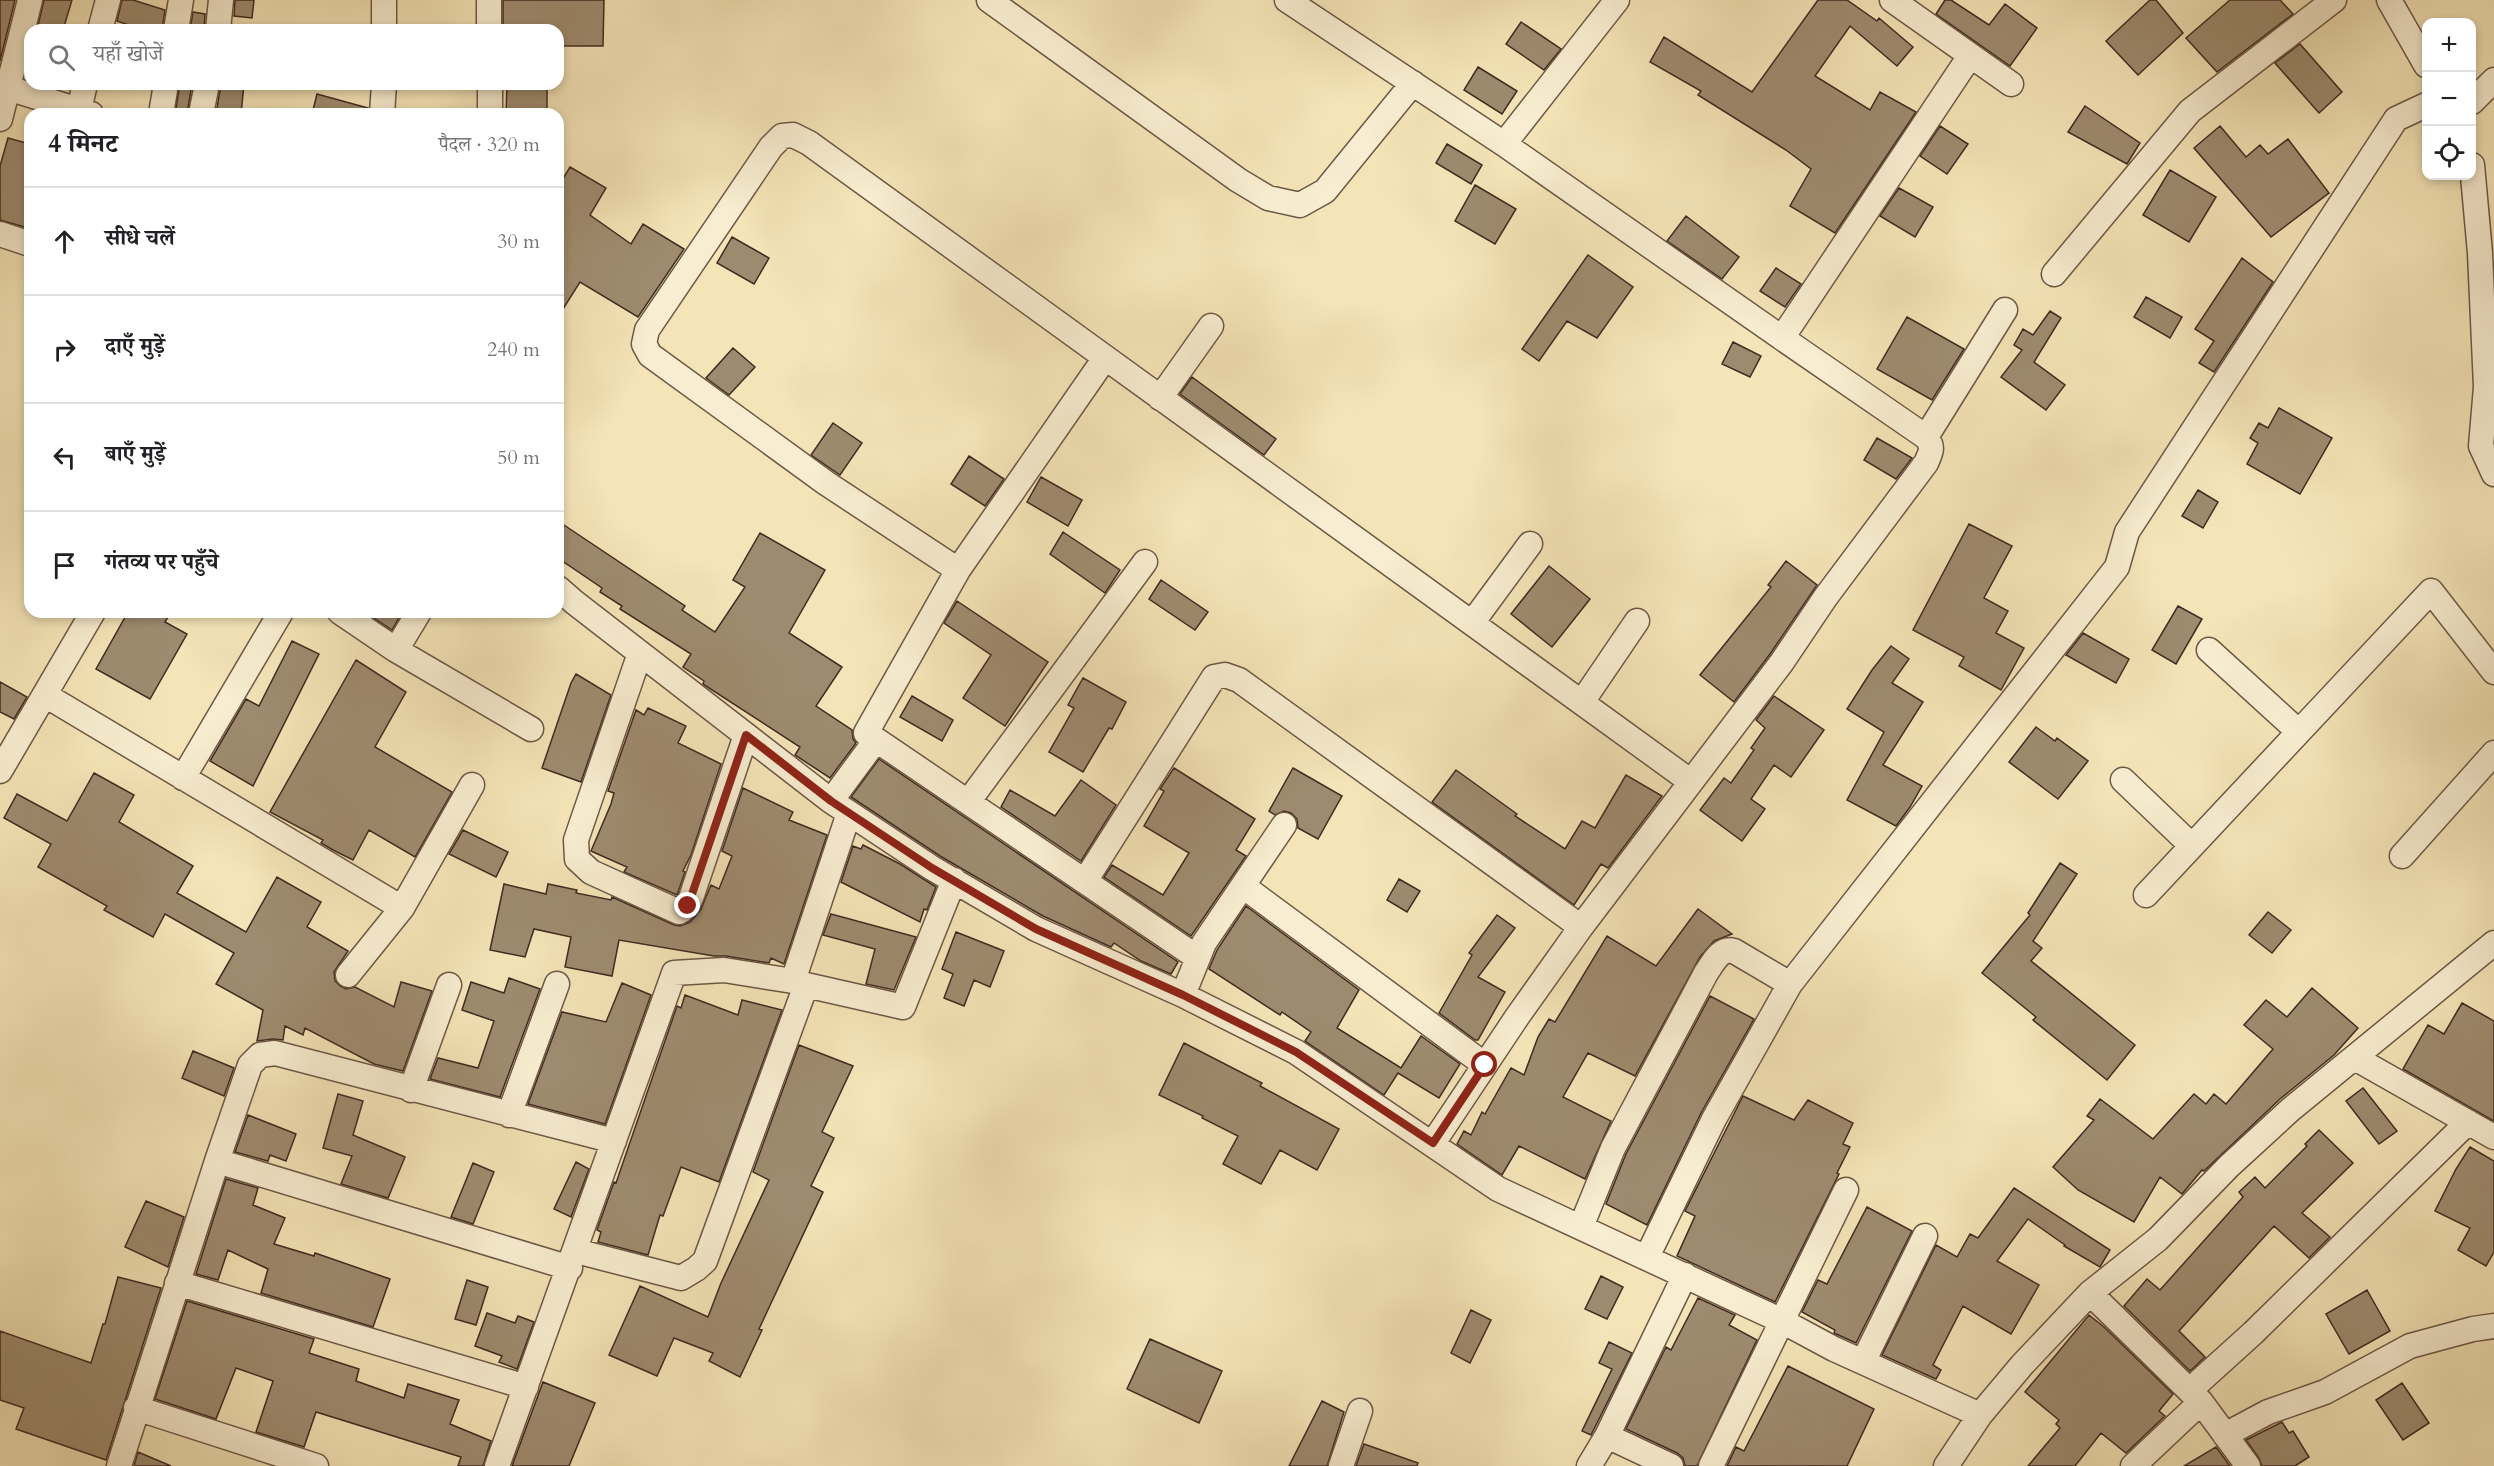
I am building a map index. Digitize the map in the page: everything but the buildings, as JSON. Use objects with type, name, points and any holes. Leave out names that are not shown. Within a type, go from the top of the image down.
[{"type":"street","points":[[0,119],[30,0]]},
{"type":"street","points":[[102,24],[108,0]]},
{"type":"street","points":[[177,24],[181,0]]},
{"type":"street","points":[[219,24],[222,0]]},
{"type":"street","points":[[384,0],[384,24]]},
{"type":"street","points":[[489,0],[489,24]]},
{"type":"street","points":[[989,0],[1238,180],[1268,198],[1300,205],[1325,191],[1413,84]]},
{"type":"street","points":[[1287,0],[1504,144],[1926,436],[1931,444],[1932,452],[1926,464],[1825,598],[1782,662],[1581,927],[1433,1143]]},
{"type":"street","points":[[1504,144],[1617,0]]},
{"type":"street","points":[[1892,0],[2011,84]]},
{"type":"street","points":[[2054,274],[2190,111],[2334,0]]},
{"type":"street","points":[[2389,0],[2422,56]]},
{"type":"street","points":[[1782,338],[1970,56]]},
{"type":"street","points":[[2476,98],[2494,80]]},
{"type":"street","points":[[8,88],[72,108]]},
{"type":"street","points":[[85,90],[85,108]]},
{"type":"street","points":[[162,108],[165,90]]},
{"type":"street","points":[[202,108],[206,90]]},
{"type":"street","points":[[382,108],[384,90]]},
{"type":"street","points":[[490,90],[490,108]]},
{"type":"street","points":[[1647,1257],[1714,1119],[1790,984],[2117,567],[2127,532],[2396,119],[2422,107]]},
{"type":"street","points":[[958,570],[826,483],[650,355],[644,344],[647,330],[771,147],[782,136],[793,135],[809,143],[1690,781]]},
{"type":"street","points":[[2473,180],[2480,253],[2486,387],[2481,446],[2494,474]]},
{"type":"street","points":[[0,234],[24,242]]},
{"type":"street","points":[[1926,436],[2005,310]]},
{"type":"street","points":[[1160,398],[1211,326]]},
{"type":"street","points":[[1105,358],[958,570],[866,733],[1198,957]]},
{"type":"street","points":[[1472,623],[1530,544]]},
{"type":"street","points":[[968,802],[1145,562]]},
{"type":"street","points":[[2146,895],[2431,591],[2494,672]]},
{"type":"street","points":[[564,593],[840,807],[932,868],[1036,929],[1183,995],[1296,1052],[1498,1189],[1980,1415]]},
{"type":"street","points":[[0,771],[90,618]]},
{"type":"street","points":[[183,778],[277,618]]},
{"type":"street","points":[[349,618],[396,650],[531,729]]},
{"type":"street","points":[[396,650],[415,618]]},
{"type":"street","points":[[1582,702],[1637,621]]},
{"type":"street","points":[[2209,650],[2299,732]]},
{"type":"street","points":[[639,653],[576,840],[577,859],[591,873],[679,912],[688,906],[746,735]]},
{"type":"street","points":[[1085,881],[1214,676],[1225,675],[1239,680],[1581,927]]},
{"type":"street","points":[[45,695],[402,908]]},
{"type":"street","points":[[216,1161],[573,1259],[681,1278],[696,1269],[705,1261],[800,983],[840,807],[876,740]]},
{"type":"street","points":[[2402,856],[2494,753]]},
{"type":"street","points":[[2123,780],[2192,846]]},
{"type":"street","points":[[348,975],[402,908],[472,785]]},
{"type":"street","points":[[1183,995],[1204,943],[1284,825]]},
{"type":"street","points":[[497,1466],[674,973],[724,970],[800,983],[903,1007],[954,880]]},
{"type":"street","points":[[1243,886],[1485,1065]]},
{"type":"street","points":[[1946,1466],[1980,1415],[2022,1365],[2090,1293],[2158,1239],[2229,1166],[2272,1126],[2494,943]]},
{"type":"street","points":[[1581,1227],[1613,1148],[1706,973],[1722,952],[1734,951],[1790,984]]},
{"type":"street","points":[[411,1090],[449,984]]},
{"type":"street","points":[[509,1115],[557,984]]},
{"type":"street","points":[[119,1466],[216,1161],[250,1065],[260,1055],[275,1053],[614,1142]]},
{"type":"street","points":[[2355,1058],[2494,1137]]},
{"type":"street","points":[[2133,1466],[2253,1333],[2468,1122]]},
{"type":"street","points":[[1711,1466],[1846,1190]]},
{"type":"street","points":[[1863,1362],[1925,1236]]},
{"type":"street","points":[[1589,1466],[1607,1436],[1685,1275]]},
{"type":"street","points":[[177,1283],[526,1388]]},
{"type":"street","points":[[2090,1293],[2196,1396],[2248,1466]]},
{"type":"street","points":[[2225,1435],[2268,1412],[2325,1392],[2410,1346],[2494,1326]]},
{"type":"street","points":[[136,1408],[316,1466]]},
{"type":"street","points":[[1341,1466],[1360,1411]]},
{"type":"street","points":[[1607,1436],[1671,1466]]},
{"type":"route","points":[[688,906],[746,735],[831,801],[932,868],[1036,929],[1183,995],[1296,1052],[1433,1143],[1485,1065]]}]
